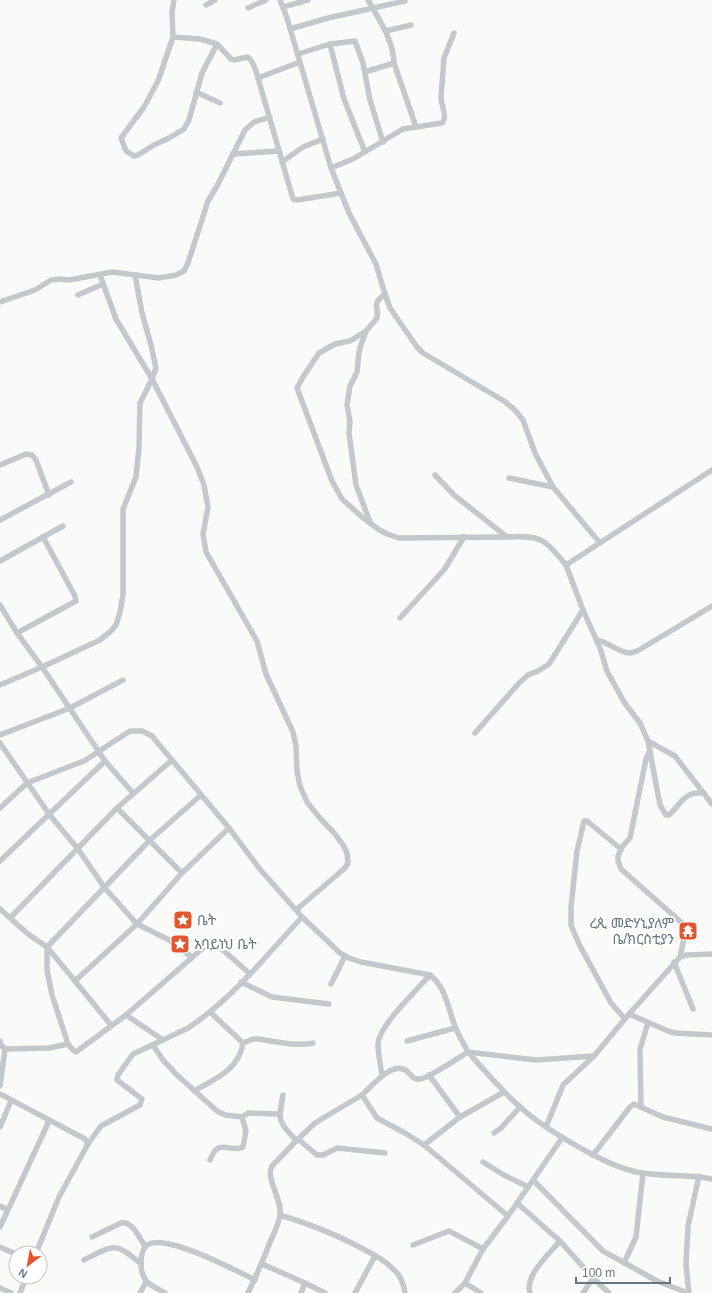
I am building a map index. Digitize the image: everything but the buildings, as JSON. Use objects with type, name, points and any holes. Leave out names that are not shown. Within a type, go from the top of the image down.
[{"type":"street","points":[[174,0],[172,12],[173,37],[152,94],[144,107],[122,135],[121,138],[126,151],[130,154],[138,155],[178,133],[184,128],[189,120],[202,74],[216,44]]},
{"type":"street","points":[[206,5],[215,0]]},
{"type":"street","points":[[248,8],[266,0]]},
{"type":"street","points":[[280,0],[298,54],[331,168],[349,213],[376,264],[390,308],[417,347],[424,353],[504,401],[515,410],[523,420],[535,453],[553,487],[600,543]]},
{"type":"street","points":[[283,7],[308,0]]},
{"type":"street","points":[[368,0],[386,31],[394,62],[416,127]]},
{"type":"street","points":[[290,29],[328,18],[405,1]]},
{"type":"street","points":[[386,31],[411,25]]},
{"type":"street","points":[[331,168],[365,152],[403,129],[442,123],[444,121],[445,116],[441,103],[441,97],[444,58],[454,33]]},
{"type":"street","points":[[173,37],[200,39],[216,44],[231,59],[234,60],[245,57],[250,58],[270,117],[292,196],[295,200],[341,193]]},
{"type":"street","points":[[298,54],[330,44],[355,41],[365,72],[370,100],[383,142]]},
{"type":"street","points":[[330,44],[344,99],[365,152]]},
{"type":"street","points":[[258,78],[300,62]]},
{"type":"street","points":[[365,72],[394,62]]},
{"type":"street","points":[[196,92],[220,103]]},
{"type":"street","points":[[0,302],[35,290],[51,280],[69,280],[112,272],[159,278],[176,275],[184,271],[188,264],[208,201],[248,126],[254,122],[270,117]]},
{"type":"street","points":[[282,162],[303,147],[323,139]]},
{"type":"street","points":[[233,154],[279,151]]},
{"type":"street","points":[[100,275],[116,319],[152,379],[197,466],[204,485],[208,507],[203,534],[206,552],[257,641],[266,674],[293,732],[296,746],[296,771],[300,786],[307,802],[335,834],[347,853],[348,863],[345,868],[296,910]]},
{"type":"street","points":[[0,685],[100,640],[111,631],[120,612],[123,595],[123,508],[136,477],[139,447],[140,403],[156,368],[142,313],[135,275]]},
{"type":"street","points":[[78,295],[103,284]]},
{"type":"street","points":[[385,294],[376,304],[377,318],[366,331],[350,341],[335,344],[319,353],[303,377],[297,390],[332,481],[342,498],[362,517],[387,534],[399,538],[528,536],[536,537],[543,541],[566,565],[583,610],[597,640],[607,671],[624,702],[640,723],[648,741],[660,805],[665,814],[669,815],[685,798],[699,793],[704,794]]},
{"type":"street","points":[[366,331],[359,352],[357,372],[350,386],[347,405],[356,485],[370,522]]},
{"type":"street","points":[[0,465],[26,454],[32,455],[36,460],[49,495]]},
{"type":"street","points":[[566,565],[712,470]]},
{"type":"street","points":[[434,475],[454,495],[507,537]]},
{"type":"street","points":[[510,478],[553,487]]},
{"type":"street","points":[[0,520],[71,482]]},
{"type":"street","points":[[0,561],[63,526]]},
{"type":"street","points":[[17,633],[76,601],[75,596],[43,537]]},
{"type":"street","points":[[400,618],[444,570],[464,537]]},
{"type":"street","points":[[0,605],[17,633],[42,667],[105,761],[133,793]]},
{"type":"street","points":[[597,640],[604,641],[625,652],[631,653],[639,650],[712,606]]},
{"type":"street","points":[[475,733],[520,682],[528,675],[538,671],[548,664],[583,610]]},
{"type":"street","points":[[0,735],[70,708],[123,680]]},
{"type":"street","points":[[0,808],[27,783],[84,761],[130,731],[136,730],[147,733],[152,736],[172,760],[259,868],[302,917],[340,953],[362,962],[430,975],[436,980],[443,992],[455,1028],[468,1052],[504,1092],[520,1107],[562,1138],[618,1167],[643,1173],[699,1176],[712,1179]]},
{"type":"street","points":[[648,741],[675,756],[712,804]]},
{"type":"street","points":[[0,743],[49,814],[78,850],[104,887],[137,924],[169,940],[192,957]]},
{"type":"street","points":[[650,750],[646,759],[630,838],[621,849],[618,856],[618,861],[621,869],[682,923],[685,934],[680,957]]},
{"type":"street","points":[[11,917],[133,793],[172,760]]},
{"type":"street","points":[[0,861],[105,761]]},
{"type":"street","points":[[201,795],[150,840],[47,947],[47,970],[52,995],[68,1044],[74,1052],[78,1052],[111,1025],[126,1015],[207,944],[212,942],[250,974]]},
{"type":"street","points":[[118,808],[182,873]]},
{"type":"street","points":[[621,849],[587,821],[584,821],[577,851],[571,913],[571,925],[579,944],[611,1003],[627,1017],[675,1033],[712,1035]]},
{"type":"street","points":[[75,981],[137,924],[182,873],[228,828]]},
{"type":"street","points":[[0,909],[11,917],[28,934],[47,947],[111,1025]]},
{"type":"street","points":[[39,1245],[59,1197],[88,1144],[101,1126],[142,1103],[142,1100],[117,1080],[117,1077],[133,1054],[187,1028],[210,1012],[250,974],[302,917]]},
{"type":"street","points":[[546,1127],[563,1085],[594,1056],[674,962],[680,957],[687,955],[712,954]]},
{"type":"street","points":[[331,984],[345,956]]},
{"type":"street","points":[[674,962],[693,1009]]},
{"type":"street","points":[[382,1076],[378,1045],[380,1035],[388,1021],[430,975]]},
{"type":"street","points":[[242,982],[272,997],[329,1004]]},
{"type":"street","points":[[210,1012],[242,1043]]},
{"type":"street","points":[[126,1015],[163,1040]]},
{"type":"street","points":[[641,1107],[640,1049],[648,1023]]},
{"type":"street","points":[[406,1041],[455,1028]]},
{"type":"street","points":[[242,1043],[257,1038],[296,1045],[313,1043]]},
{"type":"street","points":[[0,1041],[1,1045],[5,1049],[49,1048],[68,1044]]},
{"type":"street","points":[[194,1091],[221,1077],[232,1068],[240,1056],[242,1043]]},
{"type":"street","points":[[153,1045],[163,1060],[194,1091],[221,1114],[242,1117],[248,1113],[279,1114]]},
{"type":"street","points":[[0,1086],[5,1049]]},
{"type":"street","points":[[248,1293],[262,1264],[280,1215],[277,1194],[270,1170],[272,1166],[297,1139],[315,1123],[362,1096],[382,1076],[393,1069],[397,1069],[406,1071],[414,1078],[420,1079],[468,1052],[536,1060],[594,1056]]},
{"type":"street","points":[[429,1075],[460,1117]]},
{"type":"street","points":[[424,1145],[460,1117],[504,1092]]},
{"type":"street","points":[[0,1094],[85,1139],[88,1144]]},
{"type":"street","points":[[283,1095],[279,1114],[283,1125],[297,1139],[317,1154],[323,1155],[337,1148],[385,1153]]},
{"type":"street","points":[[362,1096],[378,1118],[424,1145],[508,1216]]},
{"type":"street","points":[[0,1128],[11,1101]]},
{"type":"street","points":[[593,1155],[630,1107],[634,1104],[663,1117],[712,1129]]},
{"type":"street","points":[[494,1133],[520,1107]]},
{"type":"street","points":[[210,1160],[214,1152],[220,1147],[224,1146],[239,1149],[243,1147],[246,1131],[242,1117]]},
{"type":"street","points":[[0,1227],[49,1121]]},
{"type":"street","points":[[455,1293],[465,1283],[483,1249],[508,1216],[562,1138]]},
{"type":"street","points":[[483,1162],[502,1174],[528,1187]]},
{"type":"street","points":[[624,1263],[636,1237],[643,1173]]},
{"type":"street","points":[[533,1180],[603,1251],[657,1281],[689,1293],[686,1265],[688,1226],[699,1176]]},
{"type":"street","points":[[517,1203],[560,1241],[593,1278],[609,1293]]},
{"type":"street","points":[[0,1206],[7,1210]]},
{"type":"street","points":[[280,1215],[315,1226],[344,1238],[375,1256],[394,1269],[404,1286],[406,1293]]},
{"type":"street","points":[[92,1237],[125,1222],[132,1227],[145,1246]]},
{"type":"street","points":[[413,1245],[449,1231],[483,1249]]},
{"type":"street","points":[[530,1293],[528,1286],[534,1271],[560,1241]]},
{"type":"street","points":[[165,1293],[146,1282],[142,1272],[141,1264],[143,1252],[145,1246],[150,1243],[158,1242],[188,1250],[255,1280]]},
{"type":"street","points":[[84,1260],[111,1247],[123,1249],[141,1264]]},
{"type":"street","points":[[355,1293],[375,1256]]},
{"type":"street","points":[[262,1264],[325,1293]]},
{"type":"street","points":[[583,1293],[593,1278]]},
{"type":"street","points":[[140,1293],[146,1282]]},
{"type":"street","points":[[301,1293],[306,1283]]},
{"type":"street","points":[[465,1283],[481,1293]]},
{"type":"street","points":[[0,1288],[11,1293]]},
{"type":"place","name":"ቤት","points":[[183,920]]},
{"type":"place","name":"ረጲ መድሃኒያለም ቤ/ክርስቲያን","points":[[688,931]]},
{"type":"place","name":"አባይነህ ቤት","points":[[180,944]]}]
